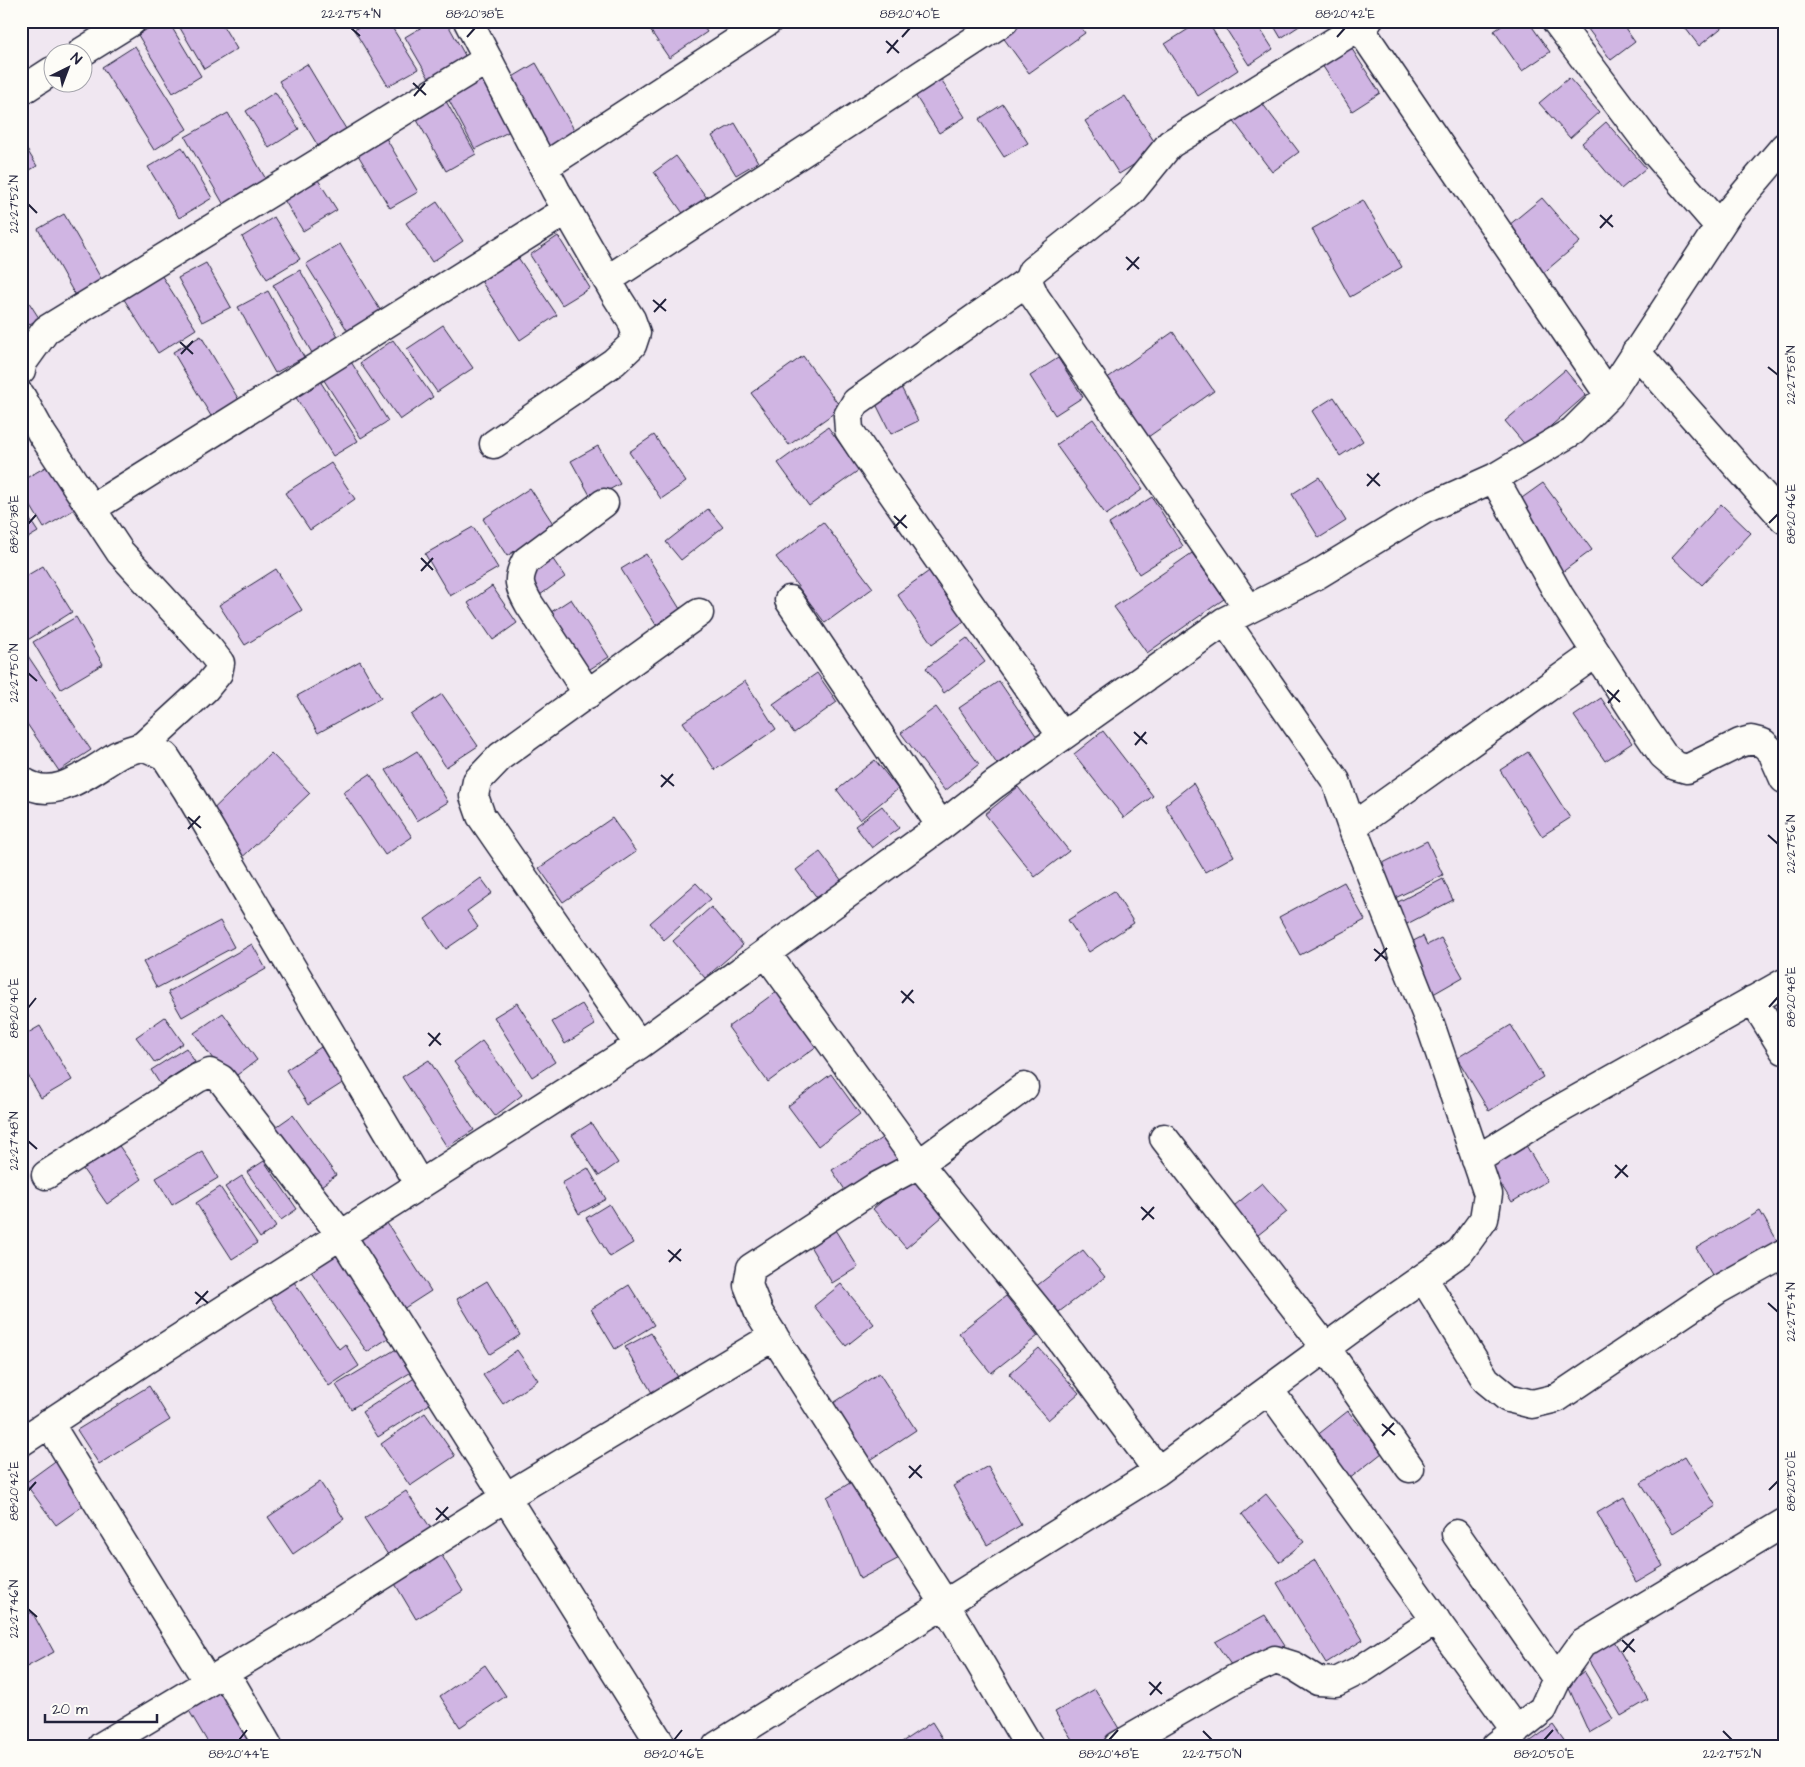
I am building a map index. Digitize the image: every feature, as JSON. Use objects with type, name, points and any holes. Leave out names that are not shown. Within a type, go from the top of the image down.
[{"type":"street","points":[[92,46],[132,21]]},
{"type":"street","points":[[468,21],[567,210],[631,318],[636,333],[632,345],[614,362],[494,444]]},
{"type":"street","points":[[544,167],[768,21]]},
{"type":"street","points":[[607,280],[1004,21]]},
{"type":"street","points":[[1556,21],[1653,150],[1719,226]]},
{"type":"street","points":[[1062,736],[864,454],[849,430],[848,416],[856,402],[1028,282],[1032,271],[1131,192],[1170,144],[1364,24],[1608,394]]},
{"type":"street","points":[[21,370],[23,362],[46,330],[488,59]]},
{"type":"street","points":[[21,91],[42,77]]},
{"type":"street","points":[[21,1442],[639,1045],[941,826],[995,784],[1225,621],[1316,576],[1425,509],[1494,478],[1573,431],[1608,394],[1728,213],[1784,147]]},
{"type":"street","points":[[92,509],[567,210]]},
{"type":"street","points":[[1028,282],[1035,297],[1250,609]]},
{"type":"street","points":[[1636,352],[1784,519]]},
{"type":"street","points":[[21,396],[42,434],[120,552],[209,649],[220,664],[218,673],[205,689],[143,746],[120,754],[72,783],[51,790],[28,785],[21,780]]},
{"type":"street","points":[[1494,478],[1559,594],[1644,730],[1663,755],[1676,766],[1686,769],[1740,743],[1751,740],[1763,743],[1772,752],[1784,780]]},
{"type":"street","points":[[588,694],[529,604],[521,588],[519,574],[526,561],[604,503]]},
{"type":"street","points":[[789,600],[941,826]]},
{"type":"street","points":[[639,1045],[481,816],[474,796],[477,781],[501,756],[699,614]]},
{"type":"street","points":[[717,1746],[1158,1471],[1377,1310],[1424,1279],[1460,1252],[1484,1219],[1488,1194],[1428,1018],[1352,827],[1336,781],[1225,621]]},
{"type":"street","points":[[1352,827],[1596,653]]},
{"type":"street","points":[[143,746],[165,756],[187,790],[420,1185]]},
{"type":"street","points":[[766,953],[919,1164],[1046,1320],[1158,1471]]},
{"type":"street","points":[[1476,1160],[1544,1118],[1784,983]]},
{"type":"street","points":[[1753,1000],[1784,1050]]},
{"type":"street","points":[[46,1175],[198,1078],[210,1073],[221,1078],[341,1235],[662,1746]]},
{"type":"street","points":[[1024,1087],[919,1164],[874,1188],[751,1268],[748,1285],[759,1313],[944,1604],[1029,1746]]},
{"type":"street","points":[[1164,1138],[1326,1348],[1410,1468]]},
{"type":"street","points":[[1424,1279],[1486,1380],[1508,1398],[1532,1404],[1557,1398],[1720,1289],[1784,1253]]},
{"type":"street","points":[[102,1746],[312,1620],[506,1497],[774,1336]]},
{"type":"street","points":[[1270,1390],[1436,1620],[1506,1738],[1543,1709],[1557,1679],[1582,1644],[1784,1523]]},
{"type":"street","points":[[49,1424],[216,1677],[268,1746]]},
{"type":"street","points":[[1456,1534],[1557,1679]]},
{"type":"street","points":[[1118,1746],[1238,1677],[1276,1660],[1294,1666],[1318,1681],[1336,1682],[1362,1669],[1436,1620]]},
{"type":"building","points":[[160,21],[168,21],[201,76],[173,93],[138,35]]},
{"type":"building","points":[[176,21],[220,21],[237,49],[204,69]]},
{"type":"building","points":[[368,21],[388,21],[418,69],[388,86],[354,30]]},
{"type":"building","points":[[432,21],[446,21],[467,59],[430,80],[405,37]]},
{"type":"building","points":[[644,21],[700,21],[707,32],[669,58]]},
{"type":"building","points":[[1022,21],[1077,21],[1085,33],[1029,73],[1002,36]]},
{"type":"building","points":[[1201,21],[1207,21],[1238,70],[1198,96],[1165,44]]},
{"type":"building","points":[[1221,21],[1255,21],[1273,49],[1249,65]]},
{"type":"building","points":[[1271,21],[1307,21],[1281,38]]},
{"type":"building","points":[[1509,21],[1528,21],[1550,52],[1522,71],[1494,31]]},
{"type":"building","points":[[1582,21],[1620,21],[1635,42],[1611,60]]},
{"type":"building","points":[[1680,21],[1730,21],[1699,46]]},
{"type":"building","points":[[135,46],[187,129],[154,150],[102,67]]},
{"type":"building","points":[[1350,46],[1380,93],[1352,111],[1322,65]]},
{"type":"building","points":[[536,63],[576,133],[543,153],[501,84]]},
{"type":"building","points":[[307,64],[346,129],[318,146],[279,81]]},
{"type":"building","points":[[934,68],[965,117],[939,133],[908,84]]},
{"type":"building","points":[[481,72],[512,130],[475,149],[444,91]]},
{"type":"building","points":[[1569,78],[1599,112],[1570,138],[1539,103]]},
{"type":"building","points":[[275,92],[299,129],[269,148],[246,111]]},
{"type":"building","points":[[443,96],[476,154],[446,171],[413,113]]},
{"type":"building","points":[[1125,96],[1159,149],[1119,174],[1085,121]]},
{"type":"building","points":[[1259,99],[1299,152],[1272,172],[1232,119]]},
{"type":"building","points":[[1003,104],[1028,143],[1004,157],[979,119]]},
{"type":"building","points":[[228,113],[267,181],[224,205],[185,137]]},
{"type":"building","points":[[1606,122],[1646,168],[1621,189],[1582,143]]},
{"type":"building","points":[[735,123],[758,162],[736,175],[712,136]]},
{"type":"building","points":[[380,128],[418,192],[390,208],[352,145]]},
{"type":"building","points":[[21,140],[37,166],[21,175]]},
{"type":"building","points":[[182,147],[212,198],[179,218],[148,167]]},
{"type":"building","points":[[676,156],[710,202],[687,219],[654,172]]},
{"type":"building","points":[[313,172],[337,210],[303,231],[280,193]]},
{"type":"building","points":[[1542,198],[1580,242],[1541,275],[1503,230]]},
{"type":"building","points":[[1363,200],[1402,267],[1350,297],[1312,229]]},
{"type":"building","points":[[437,202],[463,241],[432,262],[406,223]]},
{"type":"building","points":[[64,214],[102,280],[75,295],[38,229]]},
{"type":"building","points":[[274,217],[300,259],[267,279],[242,237]]},
{"type":"building","points":[[558,236],[590,288],[562,305],[530,255]]},
{"type":"building","points":[[340,244],[382,313],[349,333],[306,264]]},
{"type":"building","points":[[513,250],[557,315],[520,340],[477,275]]},
{"type":"building","points":[[206,263],[231,307],[202,322],[178,278]]},
{"type":"building","points":[[158,270],[196,329],[158,353],[120,293]]},
{"type":"building","points":[[300,270],[343,345],[316,360],[273,285]]},
{"type":"building","points":[[21,290],[39,318],[21,330]]},
{"type":"building","points":[[268,291],[304,357],[275,373],[238,307]]},
{"type":"building","points":[[443,325],[473,368],[437,392],[407,349]]},
{"type":"building","points":[[1173,332],[1214,391],[1148,437],[1106,379]]},
{"type":"building","points":[[201,336],[239,400],[211,416],[173,352]]},
{"type":"building","points":[[393,340],[433,397],[400,420],[360,363]]},
{"type":"building","points":[[803,356],[841,408],[789,445],[751,393]]},
{"type":"building","points":[[348,357],[388,421],[361,438],[320,374]]},
{"type":"building","points":[[1058,358],[1083,397],[1055,415],[1030,376]]},
{"type":"building","points":[[1565,370],[1586,395],[1527,447],[1505,421]]},
{"type":"building","points":[[320,381],[358,441],[333,456],[295,396]]},
{"type":"building","points":[[901,387],[918,421],[891,434],[874,400]]},
{"type":"building","points":[[1334,397],[1363,441],[1340,456],[1312,411]]},
{"type":"building","points":[[1093,419],[1143,489],[1106,515],[1056,445]]},
{"type":"building","points":[[828,427],[859,470],[809,506],[778,463]]},
{"type":"building","points":[[654,435],[686,482],[661,499],[629,452]]},
{"type":"building","points":[[598,446],[620,484],[592,499],[571,461]]},
{"type":"building","points":[[331,463],[355,499],[310,530],[285,493]]},
{"type":"building","points":[[49,465],[75,509],[44,528],[21,490],[21,481]]},
{"type":"building","points":[[1319,477],[1346,521],[1319,538],[1292,494]]},
{"type":"building","points":[[1543,483],[1592,550],[1561,573],[1512,505]]},
{"type":"building","points":[[530,488],[554,525],[507,556],[483,519]]},
{"type":"building","points":[[1152,497],[1183,546],[1139,574],[1109,524]]},
{"type":"building","points":[[1721,504],[1751,533],[1702,585],[1672,557]]},
{"type":"building","points":[[21,506],[38,532],[21,542]]},
{"type":"building","points":[[708,509],[723,527],[681,560],[666,542]]},
{"type":"building","points":[[823,522],[873,588],[825,623],[776,557]]},
{"type":"building","points":[[473,527],[498,568],[450,596],[425,554]]},
{"type":"building","points":[[548,552],[565,577],[540,595],[523,570]]},
{"type":"building","points":[[1192,553],[1224,599],[1147,653],[1114,607]]},
{"type":"building","points":[[646,554],[680,609],[656,625],[621,569]]},
{"type":"building","points":[[43,566],[72,612],[26,641],[21,634],[21,579]]},
{"type":"building","points":[[276,569],[302,610],[245,645],[219,605]]},
{"type":"building","points":[[932,569],[967,619],[932,644],[897,594]]},
{"type":"building","points":[[492,586],[517,623],[493,640],[468,603]]},
{"type":"building","points":[[571,599],[609,657],[579,676],[542,618]]},
{"type":"building","points":[[76,617],[103,664],[61,689],[33,642]]},
{"type":"building","points":[[967,638],[985,662],[944,693],[926,668]]},
{"type":"building","points":[[26,653],[91,750],[59,771],[21,715],[21,656]]},
{"type":"building","points":[[360,661],[381,698],[318,733],[297,696]]},
{"type":"building","points":[[817,673],[837,702],[794,733],[773,704]]},
{"type":"building","points":[[745,681],[776,729],[715,770],[683,722]]},
{"type":"building","points":[[999,681],[1037,737],[997,764],[959,708]]},
{"type":"building","points":[[442,694],[478,746],[446,767],[411,715]]},
{"type":"building","points":[[1601,698],[1632,743],[1605,761],[1574,716]]},
{"type":"building","points":[[936,707],[979,764],[945,791],[901,733]]},
{"type":"building","points":[[1103,731],[1153,796],[1124,818],[1074,754]]},
{"type":"building","points":[[417,751],[448,802],[417,821],[386,770]]},
{"type":"building","points":[[1528,752],[1570,818],[1542,836],[1500,770]]},
{"type":"building","points":[[271,753],[310,793],[231,868],[193,829]]},
{"type":"building","points":[[875,760],[898,789],[860,820],[837,790]]},
{"type":"building","points":[[370,774],[412,837],[385,855],[343,792]]},
{"type":"building","points":[[1193,783],[1234,856],[1205,872],[1165,805]]},
{"type":"building","points":[[1018,787],[1069,851],[1035,877],[985,814]]},
{"type":"building","points":[[882,806],[899,828],[872,848],[855,826]]},
{"type":"building","points":[[612,818],[636,852],[563,902],[539,868]]},
{"type":"building","points":[[1427,841],[1443,875],[1391,900],[1375,867]]},
{"type":"building","points":[[820,852],[842,881],[818,899],[796,870]]},
{"type":"building","points":[[481,878],[492,893],[467,911],[478,927],[446,949],[425,919]]},
{"type":"building","points":[[1443,879],[1453,900],[1405,925],[1394,904]]},
{"type":"building","points":[[1344,882],[1365,920],[1300,955],[1279,917]]},
{"type":"building","points":[[696,883],[711,899],[664,940],[650,923]]},
{"type":"building","points":[[1114,891],[1134,923],[1089,952],[1068,920]]},
{"type":"building","points":[[711,907],[743,945],[705,978],[673,941]]},
{"type":"building","points":[[220,921],[234,947],[157,988],[143,962]]},
{"type":"building","points":[[1423,936],[1427,945],[1441,938],[1463,977],[1428,997],[1400,948]]},
{"type":"building","points":[[252,944],[266,969],[182,1017],[168,992]]},
{"type":"building","points":[[777,991],[817,1046],[768,1082],[728,1027]]},
{"type":"building","points":[[517,1003],[555,1062],[532,1077],[494,1017]]},
{"type":"building","points":[[582,1004],[595,1025],[565,1044],[552,1022]]},
{"type":"building","points":[[223,1013],[257,1060],[229,1081],[194,1033]]},
{"type":"building","points":[[165,1017],[183,1043],[155,1063],[136,1037]]},
{"type":"building","points":[[1511,1025],[1543,1077],[1489,1111],[1457,1058]]},
{"type":"building","points":[[40,1026],[72,1080],[41,1098],[21,1063],[21,1037]]},
{"type":"building","points":[[482,1041],[522,1095],[495,1116],[454,1062]]},
{"type":"building","points":[[321,1047],[344,1082],[308,1105],[286,1070]]},
{"type":"building","points":[[186,1048],[195,1062],[160,1084],[151,1070]]},
{"type":"building","points":[[429,1060],[474,1130],[447,1147],[402,1077]]},
{"type":"building","points":[[831,1074],[860,1114],[818,1146],[788,1106]]},
{"type":"building","points":[[293,1115],[336,1175],[317,1189],[273,1129]]},
{"type":"building","points":[[591,1123],[618,1163],[599,1176],[572,1135]]},
{"type":"building","points":[[885,1136],[902,1162],[849,1196],[832,1170]]},
{"type":"building","points":[[115,1140],[142,1179],[107,1204],[80,1165]]},
{"type":"building","points":[[1524,1142],[1547,1181],[1512,1202],[1488,1164]]},
{"type":"building","points":[[202,1151],[218,1178],[172,1205],[156,1178]]},
{"type":"building","points":[[264,1161],[297,1209],[281,1220],[247,1172]]},
{"type":"building","points":[[588,1168],[606,1199],[579,1214],[562,1183]]},
{"type":"building","points":[[916,1172],[950,1210],[906,1248],[873,1209]]},
{"type":"building","points":[[242,1176],[276,1227],[260,1238],[225,1187]]},
{"type":"building","points":[[1262,1183],[1287,1212],[1253,1239],[1229,1210]]},
{"type":"building","points":[[220,1187],[257,1243],[232,1259],[196,1203]]},
{"type":"building","points":[[609,1204],[633,1243],[610,1257],[586,1218]]},
{"type":"building","points":[[1760,1211],[1778,1242],[1714,1278],[1696,1248]]},
{"type":"building","points":[[385,1220],[431,1291],[403,1309],[357,1238]]},
{"type":"building","points":[[832,1225],[858,1267],[832,1283],[807,1241]]},
{"type":"building","points":[[1083,1250],[1105,1277],[1051,1318],[1030,1291]]},
{"type":"building","points":[[336,1253],[393,1335],[367,1352],[310,1270]]},
{"type":"building","points":[[487,1281],[520,1335],[490,1354],[457,1299]]},
{"type":"building","points":[[294,1282],[339,1349],[345,1344],[359,1366],[329,1386],[270,1298]]},
{"type":"building","points":[[841,1284],[874,1324],[846,1346],[814,1306]]},
{"type":"building","points":[[629,1285],[654,1325],[615,1349],[591,1309]]},
{"type":"building","points":[[1006,1296],[1038,1336],[991,1373],[959,1333]]},
{"type":"building","points":[[651,1333],[684,1387],[658,1403],[625,1347]]},
{"type":"building","points":[[398,1348],[413,1371],[351,1409],[336,1385]]},
{"type":"building","points":[[1039,1348],[1079,1393],[1048,1420],[1009,1374]]},
{"type":"building","points":[[517,1350],[538,1380],[503,1404],[483,1375]]},
{"type":"building","points":[[879,1373],[916,1430],[869,1461],[832,1404]]},
{"type":"building","points":[[416,1377],[433,1402],[378,1437],[362,1412]]},
{"type":"building","points":[[149,1386],[170,1420],[99,1464],[77,1430]]},
{"type":"building","points":[[1348,1411],[1382,1453],[1344,1483],[1311,1440]]},
{"type":"building","points":[[425,1413],[455,1456],[410,1486],[381,1444]]},
{"type":"building","points":[[1685,1456],[1716,1506],[1673,1533],[1641,1483]]},
{"type":"building","points":[[58,1459],[90,1501],[56,1525],[25,1483]]},
{"type":"building","points":[[988,1466],[1021,1525],[987,1545],[953,1486]]},
{"type":"building","points":[[853,1481],[905,1555],[860,1579],[827,1497]]},
{"type":"building","points":[[320,1482],[344,1519],[293,1554],[268,1517]]},
{"type":"building","points":[[406,1491],[432,1530],[390,1558],[364,1518]]},
{"type":"building","points":[[1266,1494],[1304,1542],[1279,1562],[1242,1514]]},
{"type":"building","points":[[1624,1497],[1663,1566],[1636,1582],[1597,1513]]},
{"type":"building","points":[[438,1549],[463,1591],[416,1619],[391,1577]]},
{"type":"building","points":[[1315,1560],[1363,1640],[1326,1663],[1277,1583]]},
{"type":"building","points":[[32,1612],[54,1652],[21,1670],[21,1618]]},
{"type":"building","points":[[1265,1615],[1285,1646],[1236,1672],[1215,1642]]},
{"type":"building","points":[[1610,1634],[1648,1700],[1621,1716],[1583,1651]]},
{"type":"building","points":[[485,1665],[506,1696],[460,1727],[440,1696]]},
{"type":"building","points":[[1584,1671],[1613,1719],[1589,1733],[1567,1684]]},
{"type":"building","points":[[224,1688],[255,1741],[248,1746],[210,1746],[188,1709]]},
{"type":"building","points":[[1095,1689],[1121,1732],[1097,1746],[1076,1746],[1055,1712]]},
{"type":"building","points":[[932,1722],[947,1746],[896,1746]]},
{"type":"building","points":[[1553,1725],[1568,1746],[1524,1746]]}]
